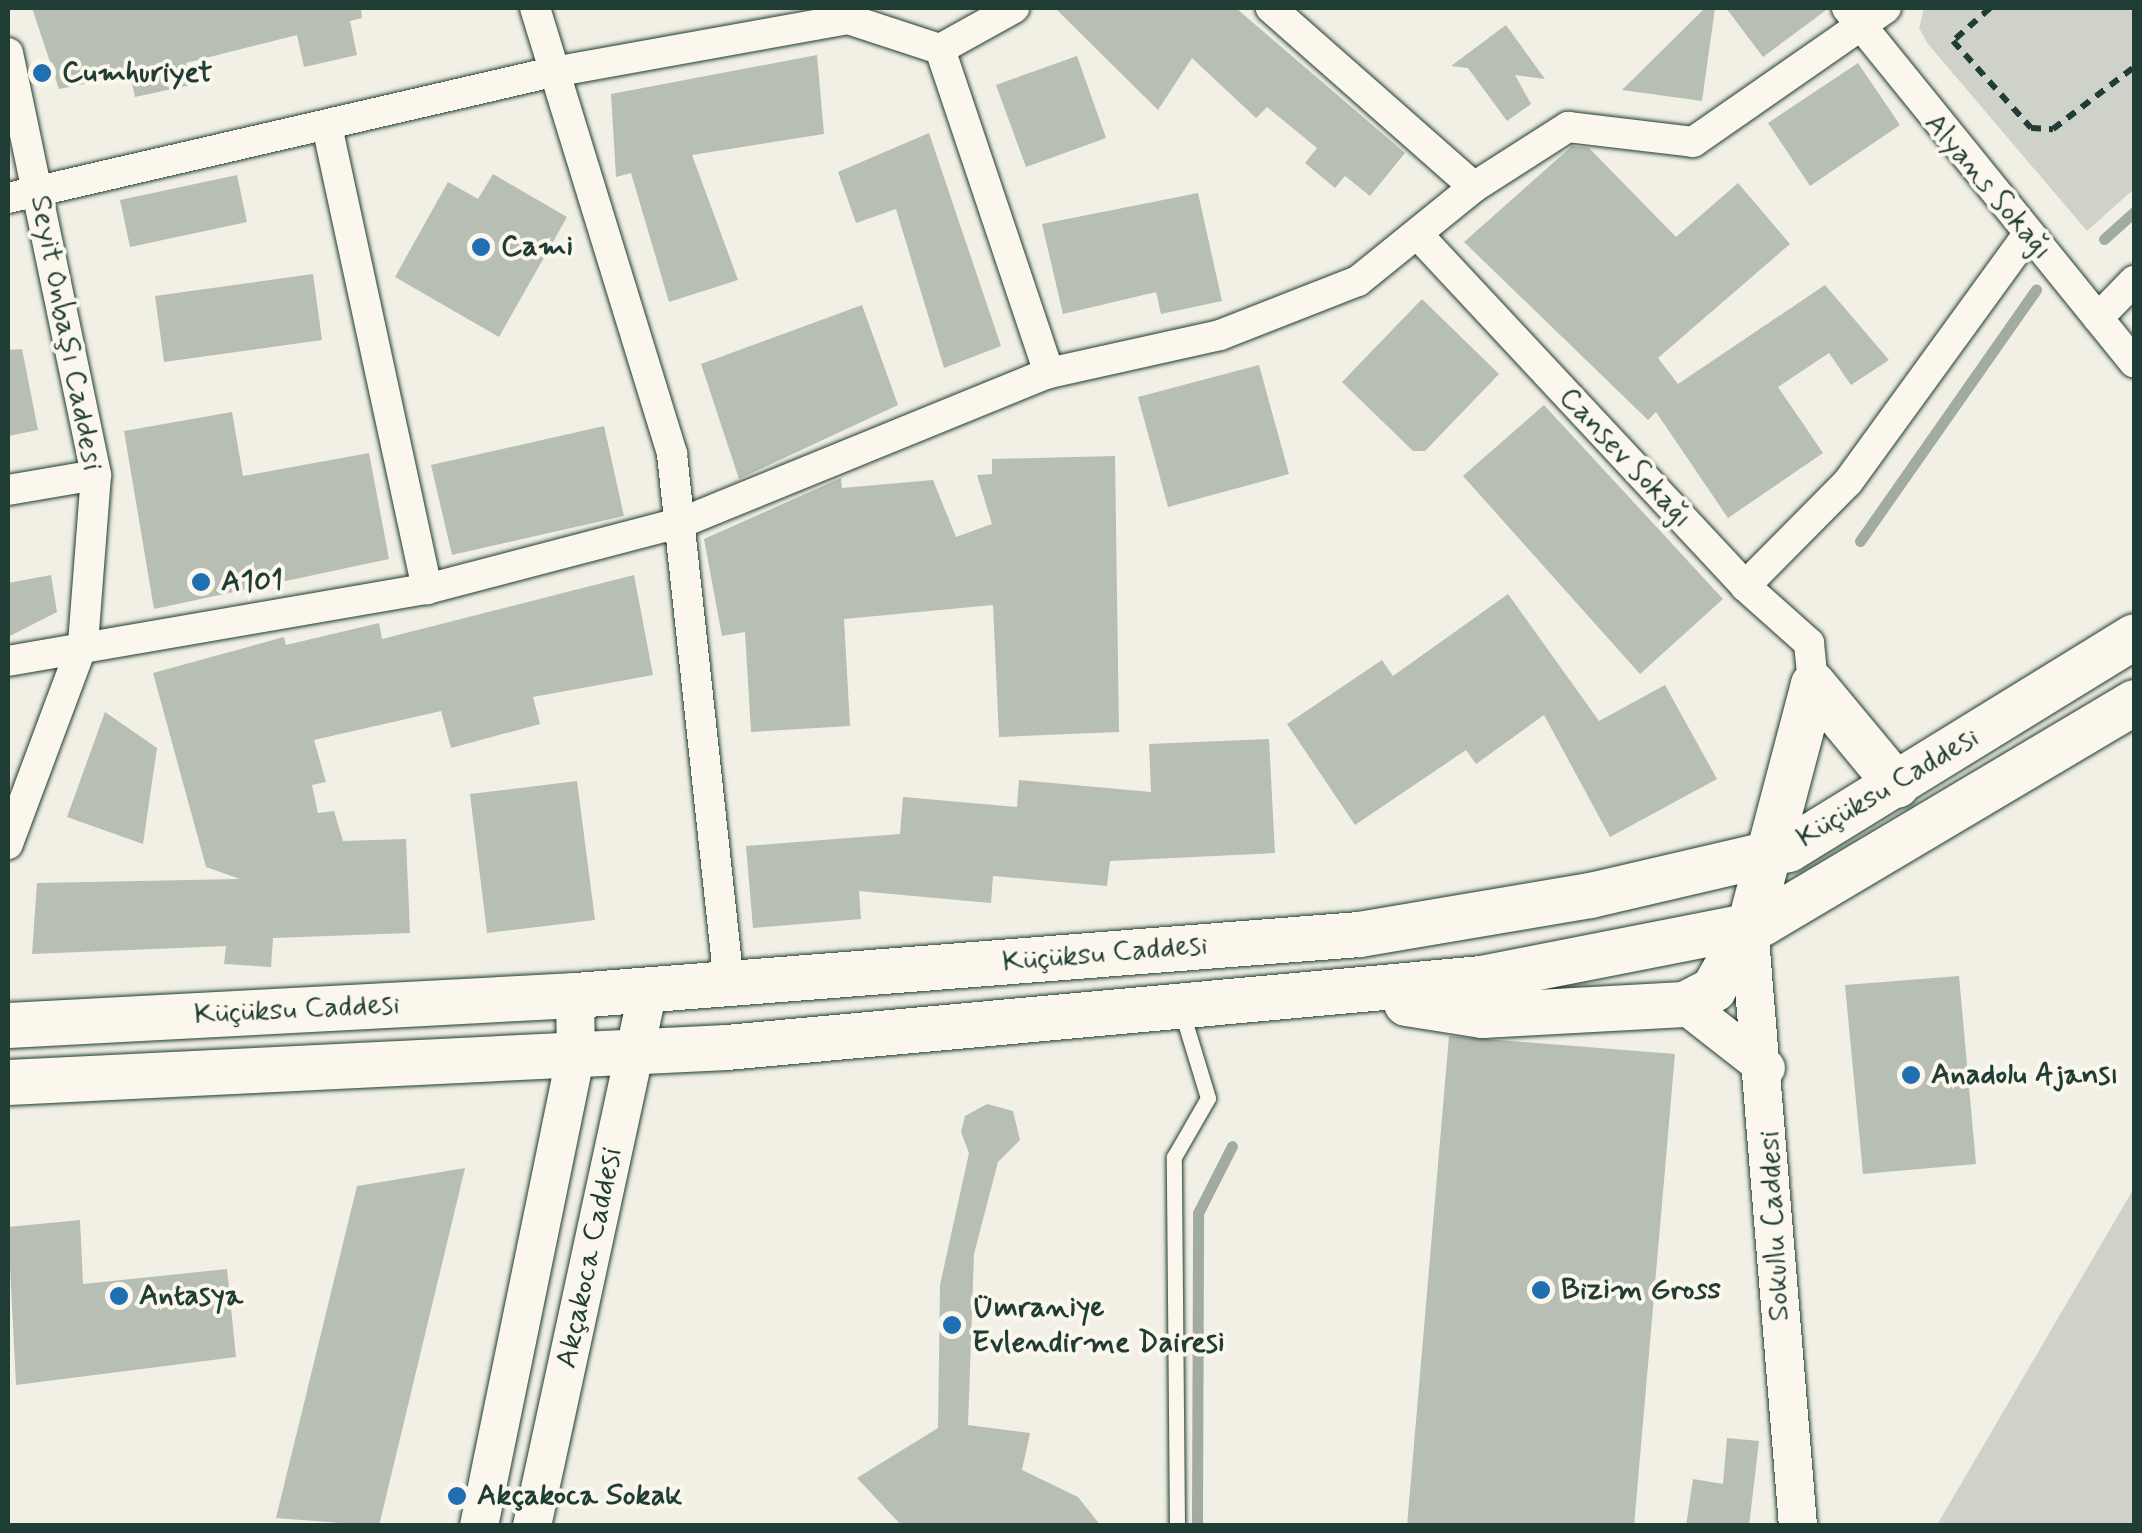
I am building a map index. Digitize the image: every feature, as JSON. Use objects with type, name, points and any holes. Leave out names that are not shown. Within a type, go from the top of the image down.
[{"type":"main road","name":"Küçüksu Caddesi","points":[[8,1025],[575,996],[1359,934],[1747,862],[1897,785],[2134,636]]},
{"type":"main road","points":[[1359,995],[1482,1015],[1684,1004],[1713,989],[1749,926],[1747,862],[1813,684],[1897,785]]},
{"type":"main road","name":"Küçüksu Caddesi","points":[[8,1082],[638,1051],[1359,995],[1749,926],[1883,860],[2134,702]]},
{"type":"street","points":[[535,8],[548,73],[672,454],[683,522],[729,984]]},
{"type":"street","points":[[8,198],[548,73],[848,19],[940,49],[1014,8]]},
{"type":"street","points":[[1271,8],[1474,188]]},
{"type":"street","points":[[8,661],[83,644],[427,588],[683,522],[1049,373],[1220,336],[1358,281],[1474,188],[1568,128],[1693,142],[1852,17],[1886,8]]},
{"type":"street","name":"Alyans Sokağı","points":[[1852,17],[2134,362]]},
{"type":"street","points":[[940,49],[1049,373]]},
{"type":"street","name":"Seyit Onbaşı Caddesi","points":[[8,52],[96,475],[83,644],[8,844]]},
{"type":"street","points":[[327,126],[427,588]]},
{"type":"street","points":[[1744,586],[1848,482],[2028,234]]},
{"type":"street","name":"Cansev Sokağı","points":[[1418,236],[1744,586],[1809,644],[1813,684]]},
{"type":"street","points":[[2098,318],[2134,281]]},
{"type":"street","points":[[8,490],[96,475]]},
{"type":"street","name":"Sokullu Caddesi","points":[[1749,926],[1766,1068],[1798,1526]]},
{"type":"street","name":"Akçakoca Caddesi","points":[[532,1526],[638,1051],[648,990]]},
{"type":"street","name":"Akçakoca Caddesi","points":[[479,1526],[576,1054],[575,996]]},
{"type":"street","points":[[1684,1004],[1766,1068]]},
{"type":"lane","points":[[1177,1526],[1174,1157],[1208,1098],[1180,1006]]},
{"type":"path","points":[[1990,8],[1953,41],[2031,128],[2053,129],[2134,67]]},
{"type":"shaded area","points":[[1924,8],[2134,8],[2134,189],[2087,231],[1928,44],[1919,28]]},
{"type":"shaded area","points":[[2134,1188],[2134,1525],[1937,1525]]},
{"type":"building","points":[[32,8],[361,8],[362,18],[350,21],[357,55],[304,67],[297,35],[186,63],[191,85],[135,97],[130,75],[59,89]]},
{"type":"building","points":[[1055,8],[1236,8],[1405,153],[1370,196],[1345,176],[1335,188],[1305,163],[1317,148],[1267,107],[1256,118],[1192,58],[1158,110]]},
{"type":"building","points":[[1705,8],[1715,8],[1702,101],[1622,90]]},
{"type":"building","points":[[1726,8],[1829,8],[1763,57]]},
{"type":"building","points":[[1506,25],[1545,79],[1515,75],[1531,104],[1507,121],[1468,68],[1451,66]]},
{"type":"building","points":[[817,55],[824,134],[692,155],[738,280],[669,302],[631,173],[616,177],[611,94]]},
{"type":"building","points":[[1077,56],[1106,138],[1026,167],[996,85]]},
{"type":"building","points":[[1858,63],[1900,125],[1810,186],[1768,123]]},
{"type":"building","points":[[929,133],[1001,346],[944,368],[896,209],[856,223],[838,172]]},
{"type":"building","points":[[1572,146],[1589,148],[1676,237],[1738,183],[1790,244],[1658,358],[1678,384],[1825,285],[1889,360],[1851,385],[1829,353],[1778,387],[1823,453],[1728,518],[1656,412],[1648,420],[1464,242]]},
{"type":"building","name":"Cami","points":[[493,174],[567,217],[499,337],[395,277],[448,182],[478,199]]},
{"type":"building","points":[[237,175],[247,222],[130,247],[120,200]]},
{"type":"building","points":[[1198,193],[1222,301],[1161,314],[1156,292],[1063,314],[1042,224]]},
{"type":"building","points":[[313,274],[322,340],[164,362],[155,296]]},
{"type":"building","points":[[1422,299],[1499,374],[1425,451],[1413,451],[1342,382]]},
{"type":"building","points":[[862,305],[898,405],[739,479],[701,364]]},
{"type":"building","points":[[22,349],[38,430],[8,436],[8,350]]},
{"type":"building","points":[[1259,365],[1289,474],[1168,507],[1138,397]]},
{"type":"building","points":[[1544,405],[1723,599],[1640,674],[1463,476]]},
{"type":"building","points":[[232,412],[243,476],[369,453],[389,559],[154,609],[124,431]]},
{"type":"building","points":[[604,426],[624,516],[452,555],[431,465]]},
{"type":"building","points":[[1115,456],[1119,732],[999,737],[993,605],[844,619],[850,726],[751,732],[745,632],[722,636],[704,539],[841,478],[842,488],[933,480],[956,537],[992,524],[977,475],[992,474],[992,459]]},
{"type":"building","points":[[51,575],[57,612],[8,637],[8,583]]},
{"type":"building","points":[[634,575],[653,675],[533,697],[540,724],[451,748],[441,711],[314,740],[326,782],[312,785],[318,813],[334,811],[343,841],[406,839],[410,933],[273,938],[271,967],[224,964],[226,946],[32,954],[37,883],[240,879],[206,867],[153,673],[284,637],[286,645],[379,623],[382,639]]},
{"type":"building","points":[[1508,594],[1599,721],[1665,685],[1717,779],[1610,837],[1544,715],[1476,764],[1466,750],[1355,825],[1287,724],[1382,660],[1393,676]]},
{"type":"building","points":[[105,712],[157,748],[143,844],[67,817]]},
{"type":"building","points":[[1269,739],[1275,853],[1110,861],[1107,886],[993,876],[991,903],[859,891],[861,919],[753,928],[746,846],[900,834],[903,797],[1017,807],[1019,780],[1151,792],[1149,744]]},
{"type":"building","points":[[577,781],[595,920],[487,933],[470,794]]},
{"type":"building","name":"Anadolu Ajansı","points":[[1959,976],[1976,1164],[1863,1174],[1845,985]]},
{"type":"building","name":"Bizim Gross","points":[[1449,1036],[1675,1054],[1634,1526],[1407,1526]]},
{"type":"building","name":"Ümraniye Evlendirme Dairesi","points":[[987,1104],[1013,1111],[1020,1140],[998,1162],[974,1254],[968,1425],[1030,1433],[1022,1470],[1078,1497],[1101,1526],[902,1526],[857,1478],[938,1428],[940,1285],[969,1153],[961,1132],[965,1116]]},
{"type":"building","points":[[465,1168],[379,1526],[276,1518],[357,1186]]},
{"type":"building","name":"Antasya","points":[[80,1220],[83,1284],[227,1269],[236,1357],[16,1385],[8,1227]]},
{"type":"building","points":[[1727,1438],[1759,1441],[1749,1526],[1686,1526],[1693,1479],[1723,1484]]},
{"type":"waterway","points":[[2104,239],[2134,212]]},
{"type":"waterway","points":[[1860,541],[2036,290]]},
{"type":"waterway","points":[[1197,1526],[1198,1213],[1232,1146]]},
{"type":"place","name":"Cumhuriyet","points":[[42,73]]},
{"type":"place","name":"Cami","points":[[481,247]]},
{"type":"place","name":"A101","points":[[201,582]]},
{"type":"place","name":"Anadolu Ajansı","points":[[1911,1075]]},
{"type":"place","name":"Bizim Gross","points":[[1541,1290]]},
{"type":"place","name":"Antasya","points":[[119,1296]]},
{"type":"place","name":"Ümraniye Evlendirme Dairesi","points":[[952,1325]]},
{"type":"place","name":"Akçakoca Sokak","points":[[457,1496]]}]
